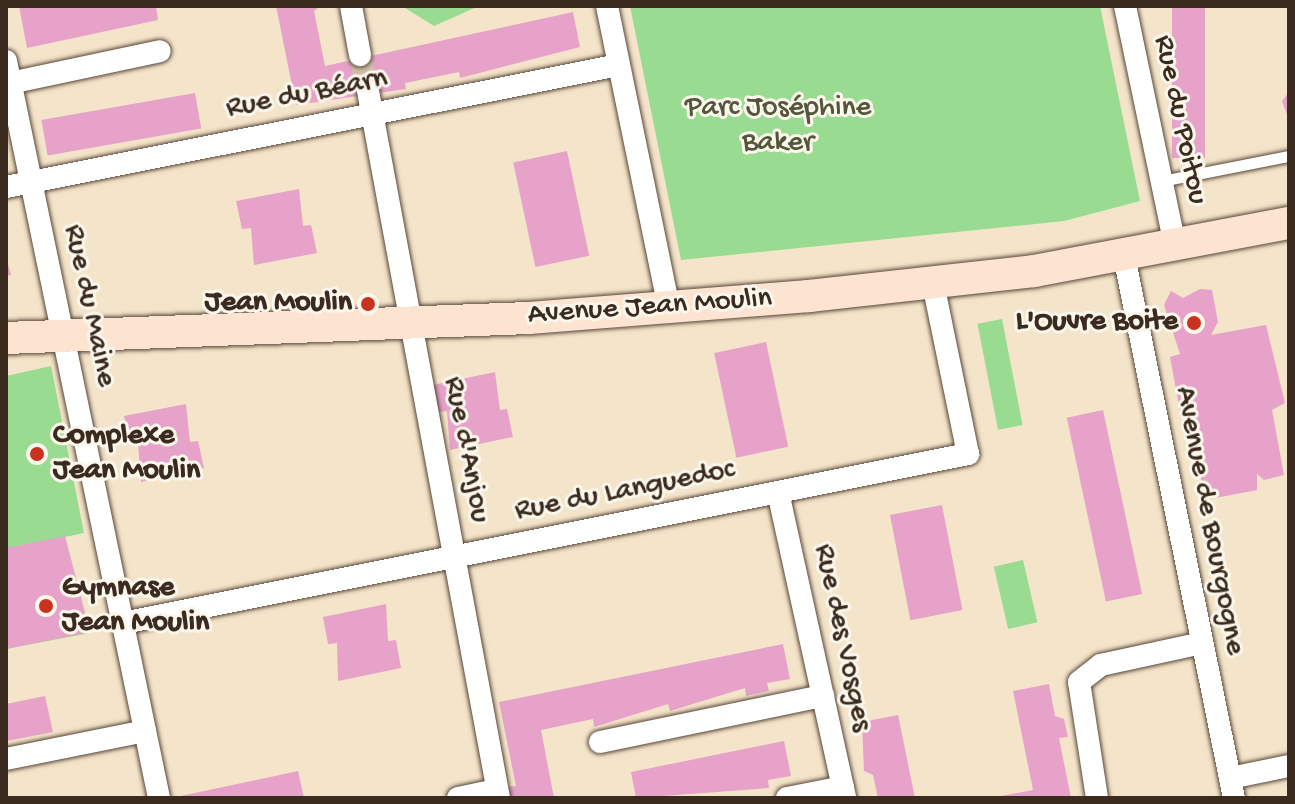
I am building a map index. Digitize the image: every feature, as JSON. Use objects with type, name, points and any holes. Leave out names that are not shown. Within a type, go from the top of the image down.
[{"type":"street","points":[[351,6],[360,55]]},
{"type":"street","points":[[607,6],[669,308]]},
{"type":"street","name":"Rue du Poitou","points":[[1125,6],[1175,246]]},
{"type":"street","points":[[8,72],[160,51]]},
{"type":"street","name":"Rue du Béarn","points":[[6,187],[370,102],[619,65]]},
{"type":"street","name":"Rue du Maine","points":[[8,72],[159,798]]},
{"type":"street","name":"Rue d'Anjou","points":[[370,102],[498,794]]},
{"type":"street","name":"Avenue Jean Moulin","points":[[6,338],[64,339],[669,308],[933,283],[1124,256],[1289,223]]},
{"type":"street","name":"Avenue de Bourgogne","points":[[1124,256],[1232,788]]},
{"type":"street","name":"Rue du Languedoc","points":[[123,623],[968,454],[933,283]]},
{"type":"street","name":"Rue des Vosges","points":[[778,492],[844,792]]},
{"type":"street","points":[[1097,798],[1079,682],[1101,665],[1202,643]]},
{"type":"street","points":[[600,742],[823,696]]},
{"type":"street","points":[[6,759],[145,731]]},
{"type":"street","points":[[1232,788],[1289,766]]},
{"type":"street","points":[[787,798],[844,792]]},
{"type":"street","points":[[458,798],[498,794]]},
{"type":"lane","points":[[1161,181],[1289,156]]},
{"type":"green space","points":[[402,6],[479,6],[434,26]]},
{"type":"green space","name":"Parc Joséphine Baker","points":[[630,6],[1100,6],[1140,201],[1064,221],[681,260]]},
{"type":"green space","points":[[1002,319],[1023,425],[998,430],[977,324]]},
{"type":"green space","name":"Complexe Jean Moulin","points":[[51,366],[84,533],[65,537],[90,633],[6,649],[6,376]]},
{"type":"green space","points":[[1023,560],[1037,622],[1008,629],[994,567]]},
{"type":"building","points":[[19,6],[156,6],[158,20],[27,48]]},
{"type":"building","points":[[276,6],[320,6],[314,11],[325,66],[573,12],[580,47],[460,78],[459,72],[405,83],[406,89],[296,105]]},
{"type":"building","points":[[1172,6],[1205,6],[1205,158],[1172,158]]},
{"type":"building","points":[[1289,92],[1289,120],[1282,101]]},
{"type":"building","points":[[195,93],[201,128],[48,156],[41,120]]},
{"type":"building","points":[[567,151],[589,256],[535,267],[513,162]]},
{"type":"building","points":[[299,189],[303,226],[311,225],[317,253],[254,265],[251,228],[242,229],[236,201]]},
{"type":"building","points":[[6,257],[11,275],[6,276]]},
{"type":"building","points":[[1200,289],[1212,290],[1218,322],[1211,335],[1266,325],[1285,403],[1272,410],[1284,475],[1264,480],[1257,474],[1257,490],[1205,500],[1190,417],[1181,417],[1170,357],[1180,354],[1164,305],[1171,291],[1183,298]]},
{"type":"building","points":[[766,342],[788,447],[736,458],[714,353]]},
{"type":"building","points":[[495,372],[500,410],[507,409],[513,437],[450,450],[447,411],[439,412],[433,385]]},
{"type":"building","points":[[186,404],[190,442],[198,441],[204,468],[141,482],[138,443],[131,445],[124,416]]},
{"type":"building","points":[[1103,410],[1142,594],[1106,602],[1067,418]]},
{"type":"building","points":[[942,505],[962,610],[910,620],[890,515]]},
{"type":"building","name":"Gymnase Jean Moulin","points":[[65,536],[90,632],[6,649],[6,548]]},
{"type":"building","points":[[386,604],[388,641],[396,640],[401,668],[338,681],[337,643],[328,644],[323,617]]},
{"type":"building","points":[[783,644],[790,679],[767,683],[769,691],[746,696],[745,688],[670,711],[668,704],[594,727],[593,719],[541,730],[554,798],[510,798],[508,787],[516,786],[499,702]]},
{"type":"building","points":[[1049,684],[1055,716],[1064,719],[1068,737],[1059,738],[1071,798],[990,798],[1033,790],[1013,691]]},
{"type":"building","points":[[45,696],[53,732],[6,741],[6,704]]},
{"type":"building","points":[[898,715],[915,798],[878,798],[873,775],[864,771],[862,722]]},
{"type":"building","points":[[784,741],[791,776],[768,780],[769,788],[636,798],[631,772]]},
{"type":"building","points":[[298,771],[304,798],[176,798],[176,797]]},
{"type":"tunnel","points":[[360,55],[368,91]]},
{"type":"place","name":"Jean Moulin","points":[[368,304]]},
{"type":"place","name":"L'Ouvre Boite","points":[[1194,323]]},
{"type":"place","name":"Complexe Jean Moulin","points":[[37,454]]},
{"type":"place","name":"Gymnase Jean Moulin","points":[[46,606]]}]
